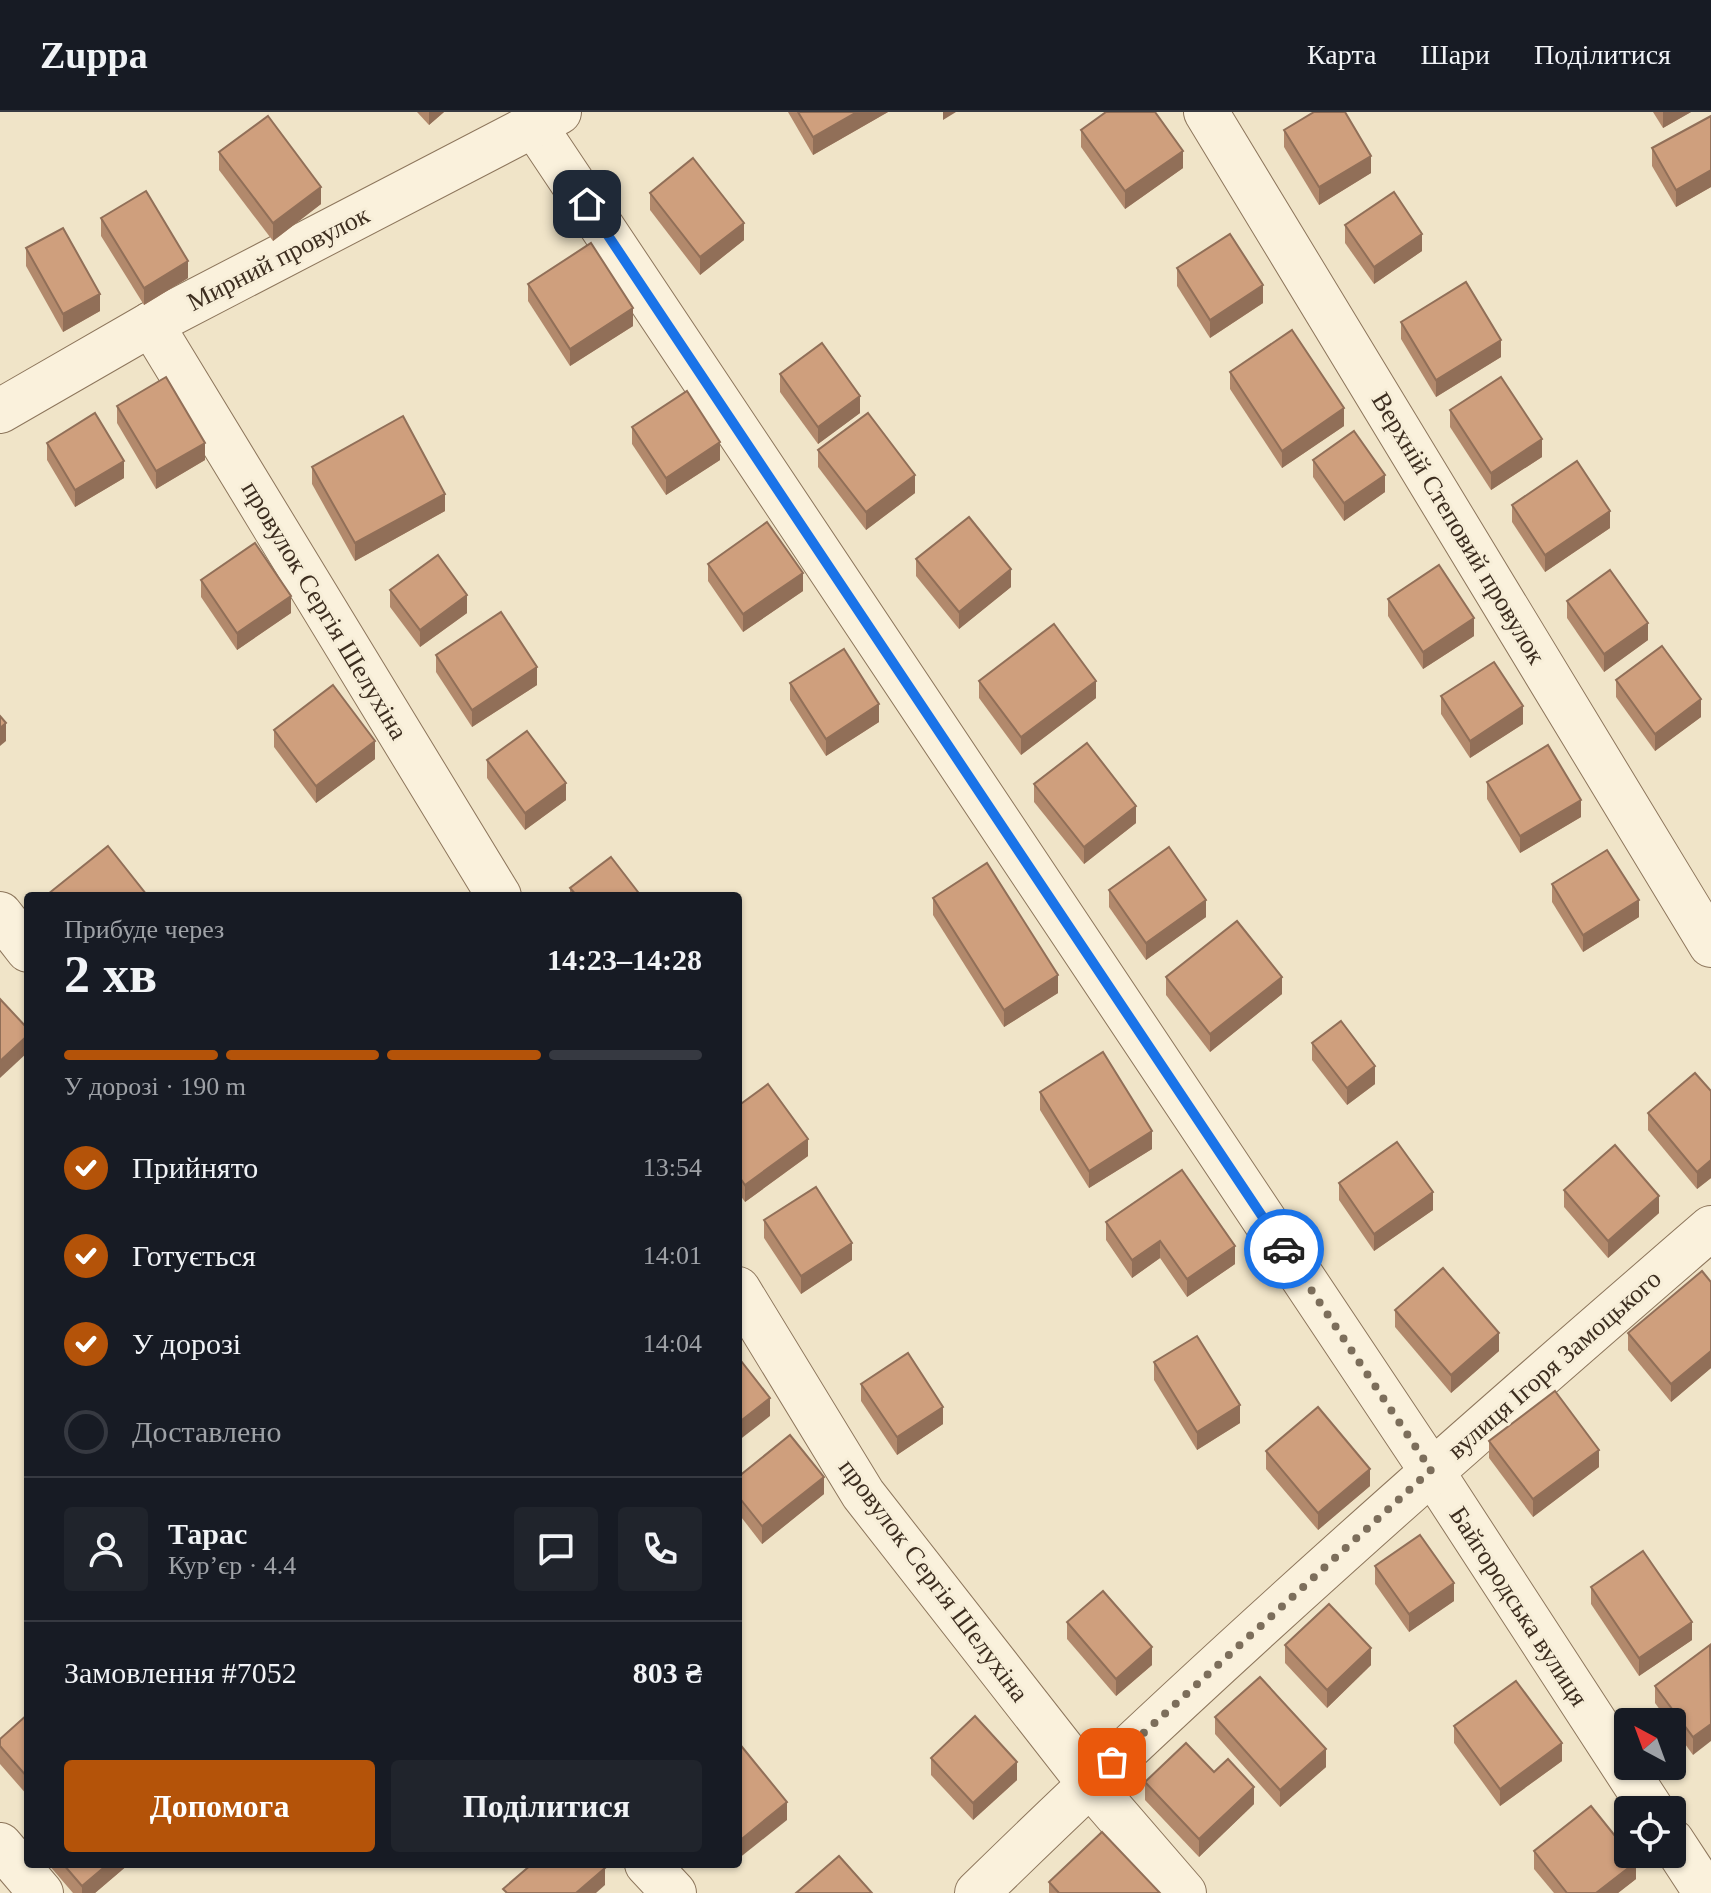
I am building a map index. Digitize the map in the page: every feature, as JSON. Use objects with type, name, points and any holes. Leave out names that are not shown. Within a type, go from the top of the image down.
[{"type":"street","name":"Верхній Степовий провулок","points":[[1206,112],[1711,945]]},
{"type":"street","name":"Мирний провулок","points":[[0,411],[151,324],[547,118]]},
{"type":"street","name":"Байгородська вулиця","points":[[547,118],[1643,1796]]},
{"type":"street","name":"провулок Сергія Шелухіна","points":[[151,324],[497,892]]},
{"type":"street","points":[[0,914],[24,945]]},
{"type":"street","name":"вулиця Ігоря Замоцького","points":[[977,1893],[1089,1783],[1431,1470],[1711,1228]]},
{"type":"street","name":"провулок Сергія Шелухіна","points":[[742,1296],[863,1494],[1089,1783],[1184,1893]]},
{"type":"street","points":[[0,1845],[41,1893]]},
{"type":"street","points":[[1686,1862],[1706,1893]]},
{"type":"street","points":[[651,1868],[674,1893]]},
{"type":"building","points":[[798,112],[857,112],[813,137]]},
{"type":"building","points":[[1106,112],[1155,112],[1183,151],[1125,191],[1081,130]]},
{"type":"building","points":[[1314,112],[1345,112],[1371,156],[1319,187],[1284,130]]},
{"type":"building","points":[[268,116],[321,187],[273,223],[219,152]]},
{"type":"building","points":[[1711,116],[1711,170],[1676,190],[1652,148]]},
{"type":"building","points":[[693,158],[744,223],[700,257],[650,193]]},
{"type":"building","points":[[146,191],[188,261],[144,288],[101,218]]},
{"type":"building","points":[[1394,192],[1422,234],[1374,267],[1345,225]]},
{"type":"building","points":[[63,228],[100,294],[63,314],[26,248]]},
{"type":"building","points":[[1230,234],[1263,285],[1210,320],[1177,268]]},
{"type":"building","points":[[591,243],[633,308],[570,349],[528,284]]},
{"type":"building","points":[[1466,282],[1501,340],[1436,380],[1401,322]]},
{"type":"building","points":[[1292,330],[1344,408],[1282,451],[1230,372]]},
{"type":"building","points":[[822,343],[860,396],[818,427],[780,374]]},
{"type":"building","points":[[166,377],[205,443],[156,471],[117,406]]},
{"type":"building","points":[[1501,377],[1542,439],[1491,473],[1450,410]]},
{"type":"building","points":[[687,391],[720,442],[666,478],[632,427]]},
{"type":"building","points":[[95,413],[124,461],[75,490],[47,443]]},
{"type":"building","points":[[868,413],[915,475],[866,512],[818,450]]},
{"type":"building","points":[[403,416],[445,494],[355,543],[312,467]]},
{"type":"building","points":[[1354,431],[1385,475],[1344,503],[1313,460]]},
{"type":"building","points":[[1577,461],[1610,511],[1545,555],[1512,505]]},
{"type":"building","points":[[969,517],[1011,569],[959,612],[916,559]]},
{"type":"building","points":[[767,522],[803,573],[743,614],[708,564]]},
{"type":"building","points":[[255,543],[291,596],[237,633],[201,580]]},
{"type":"building","points":[[438,555],[467,595],[420,630],[390,590]]},
{"type":"building","points":[[1439,565],[1474,618],[1423,652],[1388,599]]},
{"type":"building","points":[[1610,570],[1648,623],[1604,654],[1567,601]]},
{"type":"building","points":[[501,612],[537,667],[472,710],[436,655]]},
{"type":"building","points":[[1054,624],[1096,681],[1021,737],[979,681]]},
{"type":"building","points":[[1662,646],[1701,699],[1655,734],[1616,680]]},
{"type":"building","points":[[844,649],[879,704],[826,739],[790,683]]},
{"type":"building","points":[[1494,662],[1523,706],[1470,741],[1441,696]]},
{"type":"building","points":[[333,685],[375,741],[316,786],[274,730]]},
{"type":"building","points":[[527,731],[566,783],[525,813],[487,760]]},
{"type":"building","points":[[1087,743],[1136,806],[1084,847],[1034,784]]},
{"type":"building","points":[[1548,745],[1581,800],[1520,836],[1487,782]]},
{"type":"building","points":[[108,846],[144,892],[50,892]]},
{"type":"building","points":[[1169,847],[1206,900],[1146,943],[1109,890]]},
{"type":"building","points":[[1607,850],[1639,900],[1583,935],[1552,884]]},
{"type":"building","points":[[611,857],[638,892],[574,892],[570,888]]},
{"type":"building","points":[[987,863],[1058,975],[1004,1010],[933,898]]},
{"type":"building","points":[[1237,921],[1282,977],[1210,1034],[1166,977]]},
{"type":"building","points":[[0,999],[24,1025],[24,1039],[0,1061]]},
{"type":"building","points":[[1341,1021],[1375,1066],[1347,1088],[1312,1043]]},
{"type":"building","points":[[1103,1052],[1152,1131],[1089,1171],[1040,1092]]},
{"type":"building","points":[[1695,1073],[1711,1091],[1711,1160],[1697,1172],[1648,1113]]},
{"type":"building","points":[[768,1084],[808,1139],[745,1185],[742,1181],[742,1103]]},
{"type":"building","points":[[1397,1142],[1433,1192],[1374,1234],[1339,1183]]},
{"type":"building","points":[[1615,1145],[1659,1196],[1608,1241],[1564,1190]]},
{"type":"building","points":[[1182,1170],[1235,1246],[1187,1279],[1160,1241],[1132,1260],[1106,1222]]},
{"type":"building","points":[[816,1187],[852,1243],[801,1276],[764,1220]]},
{"type":"building","points":[[1443,1268],[1499,1333],[1451,1375],[1395,1310]]},
{"type":"building","points":[[1702,1271],[1711,1282],[1711,1351],[1671,1384],[1628,1333]]},
{"type":"building","points":[[1197,1336],[1240,1405],[1197,1432],[1154,1362]]},
{"type":"building","points":[[908,1353],[943,1407],[897,1437],[861,1384]]},
{"type":"building","points":[[742,1362],[770,1398],[742,1420]]},
{"type":"building","points":[[1555,1391],[1599,1450],[1533,1499],[1489,1441]]},
{"type":"building","points":[[1318,1407],[1370,1469],[1318,1513],[1266,1451]]},
{"type":"building","points":[[790,1435],[824,1477],[762,1526],[742,1501],[742,1474]]},
{"type":"building","points":[[1420,1535],[1454,1583],[1409,1614],[1375,1566]]},
{"type":"building","points":[[1643,1551],[1692,1622],[1639,1658],[1591,1587]]},
{"type":"building","points":[[1103,1591],[1152,1647],[1116,1679],[1067,1622]]},
{"type":"building","points":[[1329,1604],[1371,1648],[1327,1690],[1285,1645]]},
{"type":"building","points":[[1710,1645],[1711,1724],[1693,1737],[1686,1728],[1686,1708],[1671,1708],[1655,1686]]},
{"type":"building","points":[[1260,1677],[1326,1749],[1280,1790],[1215,1717]]},
{"type":"building","points":[[1516,1681],[1562,1743],[1500,1789],[1454,1726]]},
{"type":"building","points":[[975,1716],[1017,1762],[973,1803],[931,1758]]},
{"type":"building","points":[[24,1718],[24,1773],[0,1746],[0,1739]]},
{"type":"building","points":[[1186,1743],[1214,1772],[1228,1759],[1254,1787],[1199,1839],[1145,1782]]},
{"type":"building","points":[[742,1747],[787,1802],[742,1839]]},
{"type":"building","points":[[1591,1806],[1614,1835],[1614,1868],[1628,1868],[1596,1893],[1567,1893],[1534,1851]]},
{"type":"building","points":[[1102,1832],[1160,1893],[1059,1893],[1049,1882]]},
{"type":"building","points":[[839,1856],[872,1893],[796,1893]]},
{"type":"building","points":[[66,1868],[103,1868],[82,1886]]},
{"type":"building","points":[[527,1868],[605,1868],[576,1893],[507,1893],[503,1889]]},
{"type":"way so far","points":[[1112,1762],[1431,1470],[1284,1249]]},
{"type":"route","points":[[587,204],[1284,1249]]}]
